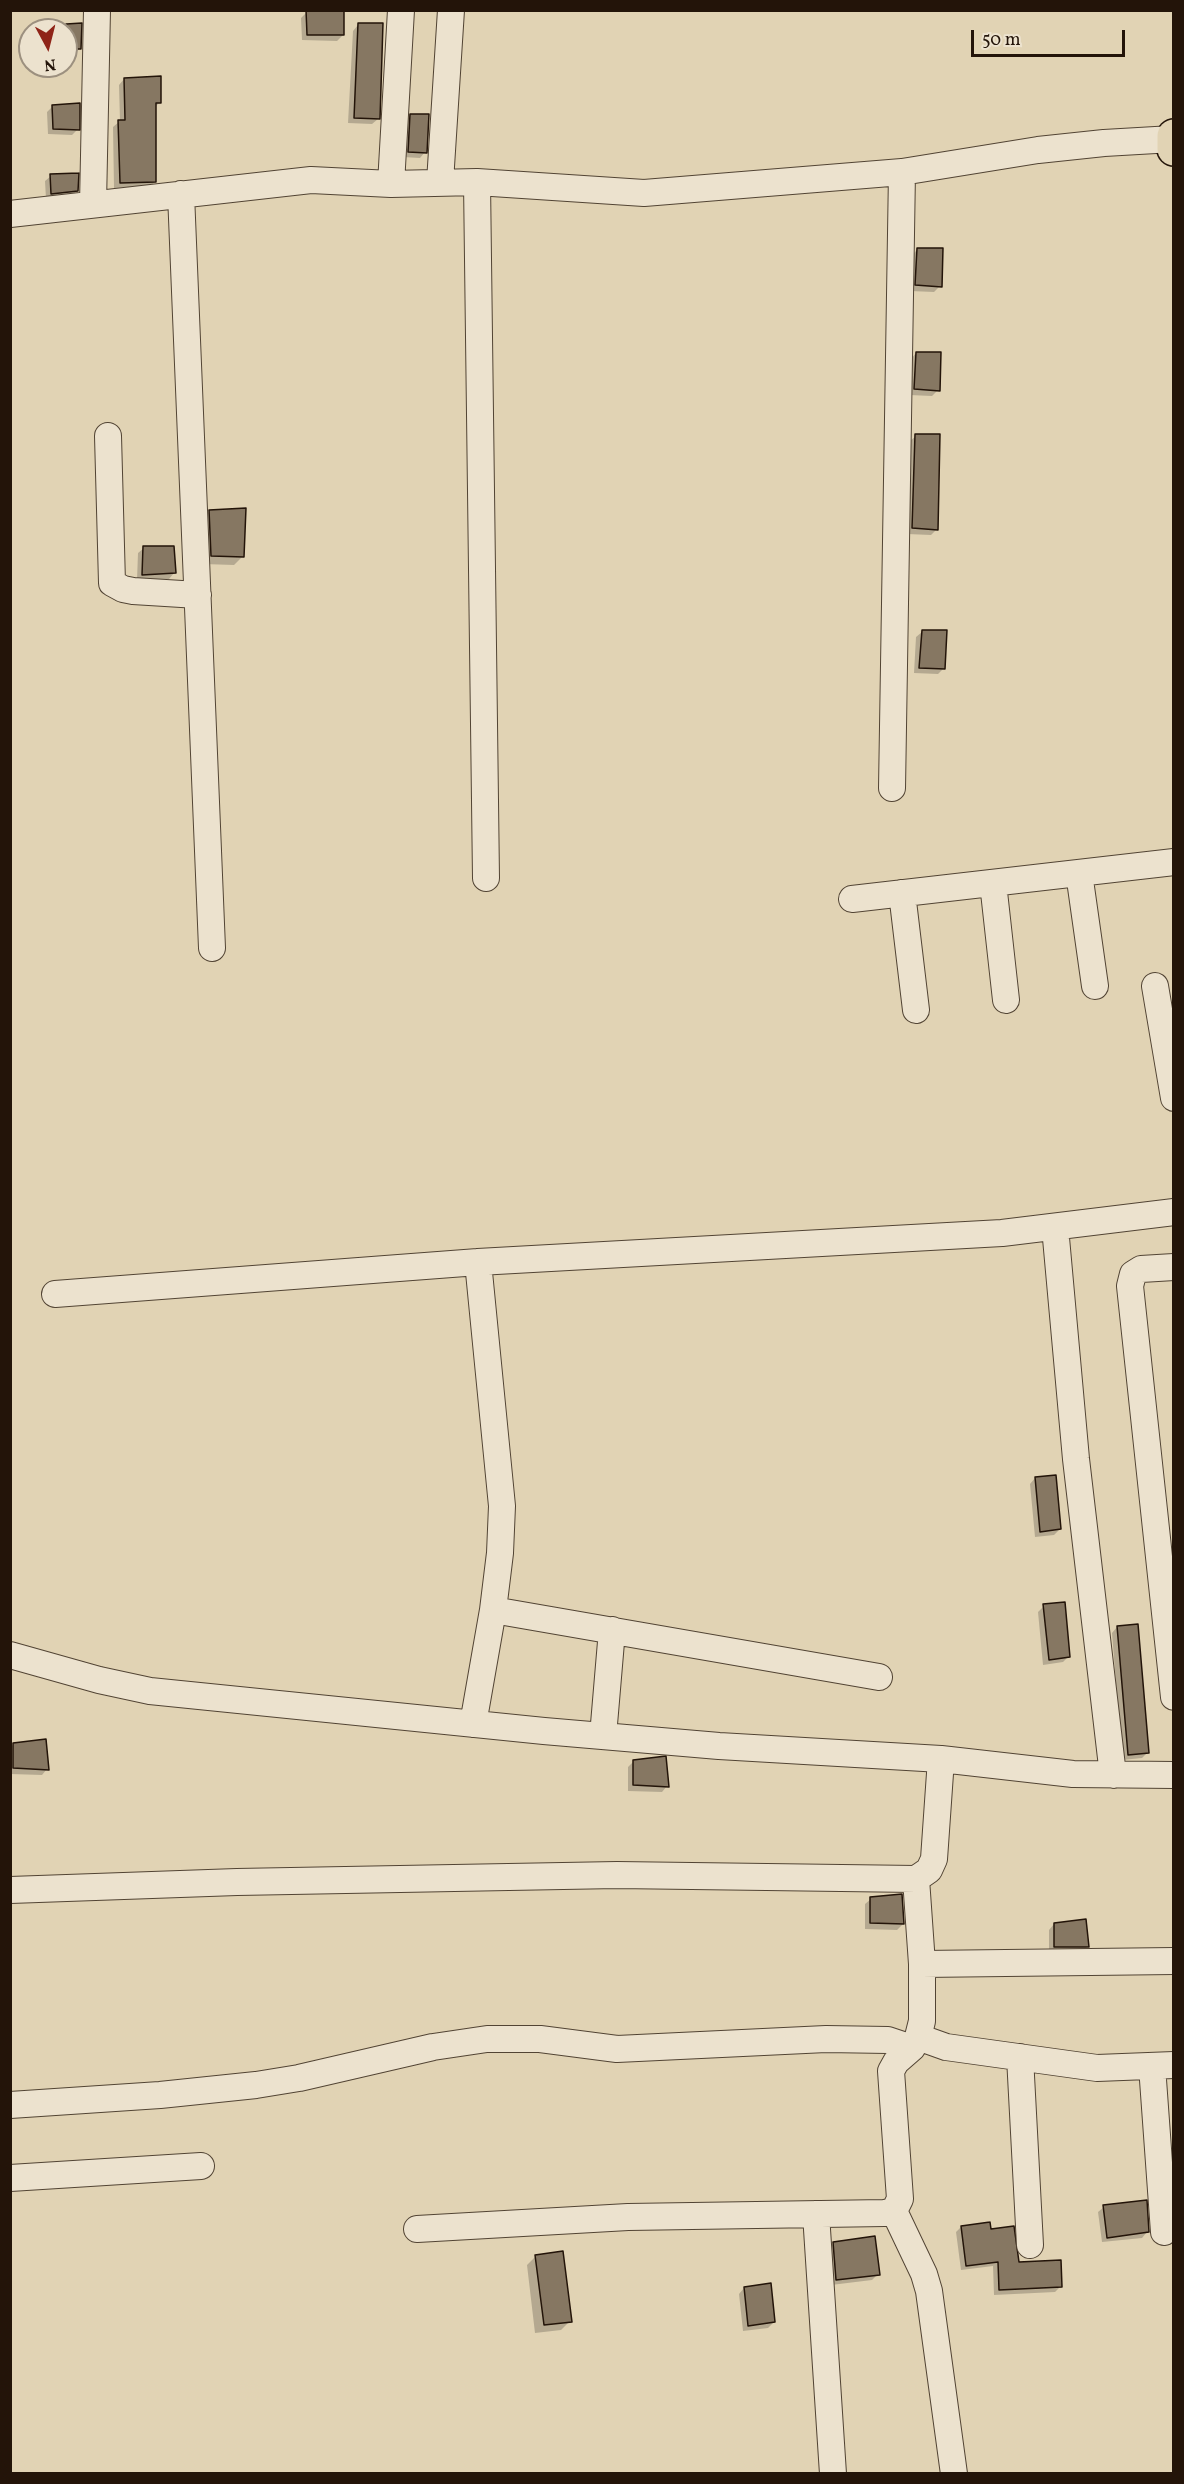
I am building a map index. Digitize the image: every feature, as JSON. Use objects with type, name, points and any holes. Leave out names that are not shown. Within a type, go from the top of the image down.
[{"type":"main road","points":[[1173,138],[1173,149]]},
{"type":"street","points":[[93,204],[97,10]]},
{"type":"street","points":[[392,184],[401,10]]},
{"type":"street","points":[[440,182],[451,10]]},
{"type":"street","points":[[10,214],[310,180],[392,184],[477,182],[644,193],[902,172],[1038,150],[1173,138]]},
{"type":"street","points":[[892,788],[902,172]]},
{"type":"street","points":[[477,182],[486,878]]},
{"type":"street","points":[[181,194],[212,948]]},
{"type":"street","points":[[108,436],[112,583],[133,591],[198,595]]},
{"type":"street","points":[[852,899],[1173,862]]},
{"type":"street","points":[[1079,873],[1095,986]]},
{"type":"street","points":[[993,883],[1006,1000]]},
{"type":"street","points":[[902,893],[916,1010]]},
{"type":"street","points":[[1155,986],[1173,1098]]},
{"type":"street","points":[[55,1294],[478,1262],[1002,1233],[1173,1212]]},
{"type":"street","points":[[1055,1227],[1076,1460],[1113,1775]]},
{"type":"street","points":[[473,1724],[493,1610],[500,1553],[502,1506],[478,1262]]},
{"type":"street","points":[[1173,1268],[1141,1269],[1133,1274],[1130,1286],[1173,1697]]},
{"type":"street","points":[[493,1610],[879,1677]]},
{"type":"street","points":[[603,1736],[612,1630]]},
{"type":"street","points":[[10,1655],[99,1680],[150,1691],[603,1736],[810,1752],[941,1759],[1073,1774],[1173,1775]]},
{"type":"street","points":[[10,1890],[237,1882],[617,1875],[916,1879],[929,1870],[934,1859],[941,1759]]},
{"type":"street","points":[[894,2211],[900,2199],[891,2071],[896,2062],[915,2042],[923,2004],[916,1879]]},
{"type":"street","points":[[922,1964],[1173,1962]]},
{"type":"street","points":[[10,2105],[160,2095],[255,2085],[299,2078],[433,2047],[487,2039],[540,2039],[617,2049],[826,2039],[888,2040],[1097,2068],[1163,2066],[1164,2232]]},
{"type":"street","points":[[1020,2057],[1030,2245]]},
{"type":"street","points":[[10,2178],[201,2166]]},
{"type":"street","points":[[417,2229],[628,2217],[894,2211]]},
{"type":"street","points":[[894,2211],[924,2274],[929,2291],[954,2474]]},
{"type":"street","points":[[816,2214],[833,2474]]},
{"type":"building","points":[[306,10],[344,10],[344,35],[307,35]]},
{"type":"building","points":[[78,23],[82,23],[81,49],[78,49]]},
{"type":"building","points":[[358,23],[383,23],[380,119],[354,118]]},
{"type":"building","points":[[161,76],[161,103],[156,103],[156,182],[120,183],[118,120],[125,120],[124,78]]},
{"type":"building","points":[[80,103],[80,130],[53,129],[52,105]]},
{"type":"building","points":[[410,114],[429,114],[427,153],[408,152]]},
{"type":"building","points":[[79,173],[78,191],[51,194],[50,174]]},
{"type":"building","points":[[917,248],[943,248],[942,287],[915,285]]},
{"type":"building","points":[[916,352],[941,352],[940,391],[914,389]]},
{"type":"building","points":[[915,434],[940,434],[938,530],[912,528]]},
{"type":"building","points":[[246,508],[244,557],[211,556],[209,510]]},
{"type":"building","points":[[143,546],[174,546],[176,573],[142,575]]},
{"type":"building","points":[[922,630],[947,630],[945,669],[919,668]]},
{"type":"building","points":[[1056,1475],[1061,1529],[1040,1532],[1035,1477]]},
{"type":"building","points":[[1065,1602],[1070,1657],[1049,1660],[1043,1604]]},
{"type":"building","points":[[1138,1624],[1149,1753],[1128,1755],[1117,1626]]},
{"type":"building","points":[[46,1739],[49,1770],[13,1768],[13,1743]]},
{"type":"building","points":[[666,1756],[669,1787],[633,1785],[633,1760]]},
{"type":"building","points":[[902,1894],[904,1924],[870,1923],[870,1897]]},
{"type":"building","points":[[1086,1919],[1089,1947],[1054,1947],[1054,1923]]},
{"type":"building","points":[[1147,2200],[1149,2232],[1107,2238],[1103,2205]]},
{"type":"building","points":[[990,2222],[991,2229],[1014,2226],[1019,2262],[1061,2260],[1062,2287],[999,2290],[998,2262],[966,2266],[961,2226]]},
{"type":"building","points":[[875,2236],[880,2275],[836,2280],[833,2242]]},
{"type":"building","points":[[563,2251],[572,2322],[544,2325],[535,2255]]},
{"type":"building","points":[[771,2283],[775,2322],[748,2326],[744,2287]]}]
